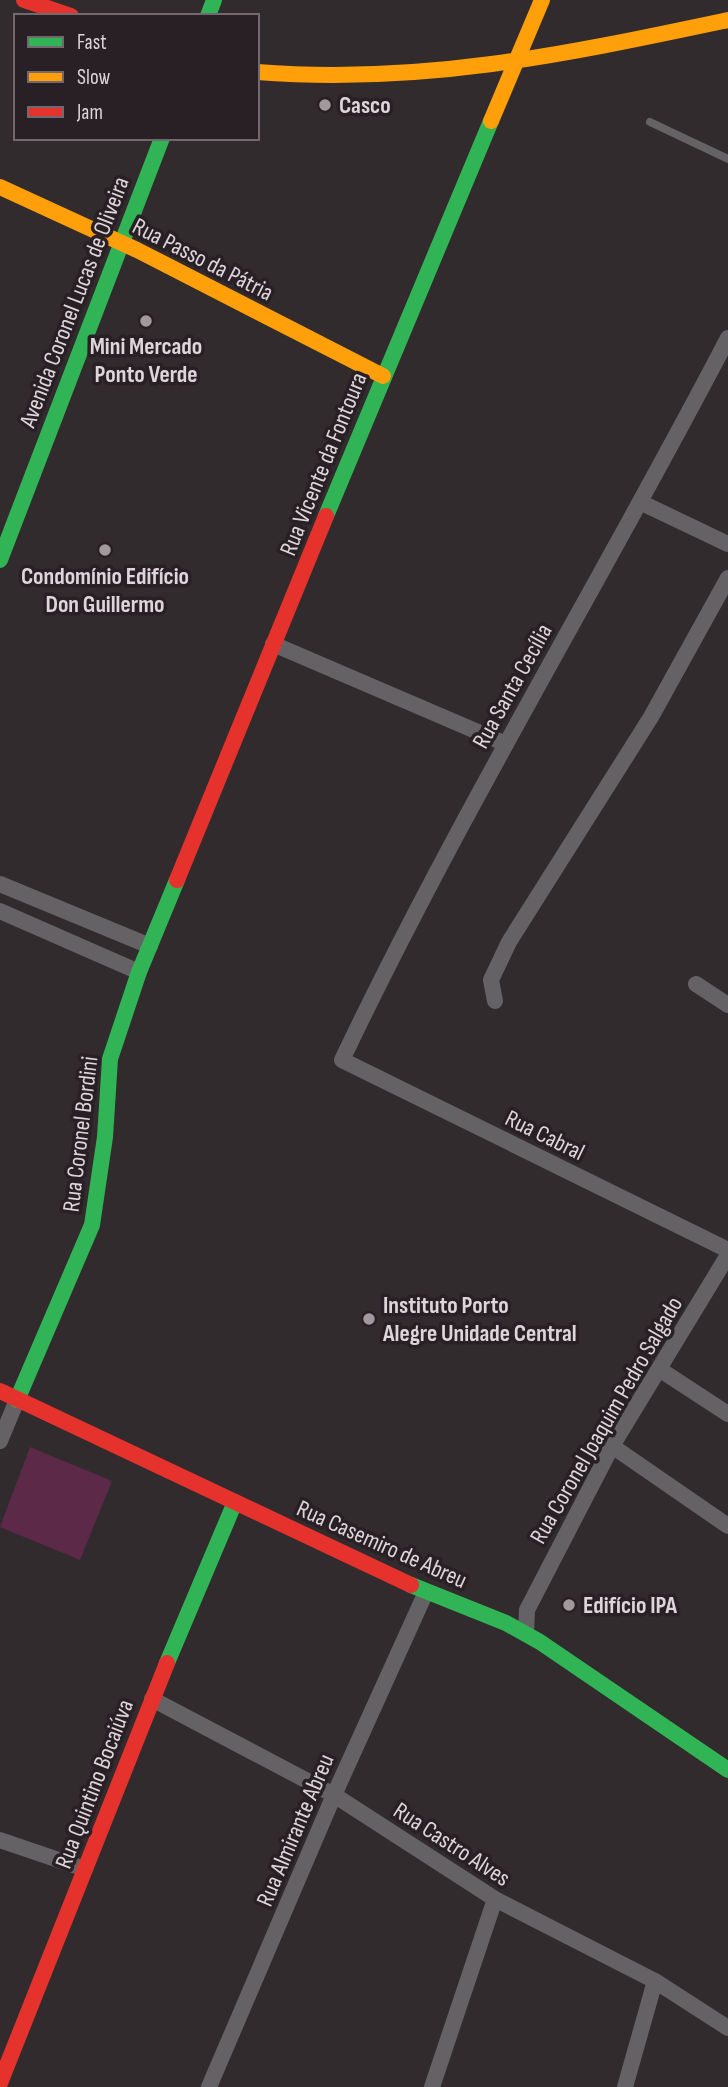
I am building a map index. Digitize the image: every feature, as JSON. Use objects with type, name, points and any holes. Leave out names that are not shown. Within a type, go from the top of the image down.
[{"type":"street","points":[[24,0],[65,14]]},
{"type":"street","name":"Rua Vicente da Fontoura","points":[[150,946],[383,376],[542,0]]},
{"type":"street","points":[[259,72],[308,78],[372,78],[514,64],[728,20]]},
{"type":"street","name":"Avenida Coronel Lucas de Oliveira","points":[[0,559],[161,140]]},
{"type":"street","name":"Rua Passo da Pátria","points":[[0,187],[121,242],[383,376]]},
{"type":"street","name":"Rua Santa Cecília","points":[[341,1060],[404,930],[642,503],[728,338]]},
{"type":"street","points":[[642,503],[728,544]]},
{"type":"street","points":[[495,1001],[491,981],[509,943],[651,717],[728,578]]},
{"type":"street","points":[[273,644],[506,744]]},
{"type":"street","points":[[0,884],[150,946]]},
{"type":"street","points":[[0,911],[139,972]]},
{"type":"street","points":[[94,953],[104,928]]},
{"type":"street","name":"Rua Coronel Bordini","points":[[1,1436],[92,1225],[105,1137],[110,1059],[150,946]]},
{"type":"street","points":[[696,984],[728,1005]]},
{"type":"street","name":"Rua Cabral","points":[[341,1060],[728,1252]]},
{"type":"street","name":"Rua Coronel Joaquim Pedro Salgado","points":[[526,1633],[527,1610],[612,1446],[728,1252]]},
{"type":"street","points":[[659,1369],[728,1414]]},
{"type":"street","name":"Rua Casemiro de Abreu","points":[[0,1391],[426,1592],[526,1633],[728,1770]]},
{"type":"street","points":[[612,1446],[728,1526]]},
{"type":"street","name":"Rua Quintino Bocaiúva","points":[[0,2083],[152,1699],[235,1502]]},
{"type":"street","name":"Rua Almirante Abreu","points":[[209,2087],[334,1795],[426,1592]]},
{"type":"street","points":[[506,1623],[527,1610]]},
{"type":"street","name":"Rua Castro Alves","points":[[152,1699],[334,1795],[495,1899],[655,1981],[728,2028]]},
{"type":"street","points":[[0,1840],[85,1869]]},
{"type":"street","points":[[432,2087],[495,1899]]},
{"type":"street","points":[[625,2087],[655,1981]]},
{"type":"lane","points":[[650,122],[728,159]]},
{"type":"shaded area","points":[[30,1447],[112,1481],[80,1560],[0,1527]]},
{"type":"traffic: fast","points":[[209,14],[214,0]]},
{"type":"traffic: fast","points":[[326,516],[491,121]]},
{"type":"traffic: fast","points":[[0,560],[161,140]]},
{"type":"traffic: fast","points":[[17,1400],[92,1225],[105,1137],[110,1059],[139,972],[177,880]]},
{"type":"traffic: fast","points":[[167,1663],[235,1502]]},
{"type":"traffic: fast","points":[[411,1585],[506,1623],[540,1642],[728,1770]]},
{"type":"traffic: slow","points":[[491,121],[542,0]]},
{"type":"traffic: slow","points":[[259,72],[378,74],[494,64],[728,20]]},
{"type":"traffic: slow","points":[[0,187],[137,250],[383,376]]},
{"type":"traffic: jam","points":[[24,0],[65,14]]},
{"type":"traffic: jam","points":[[177,880],[326,516]]},
{"type":"traffic: jam","points":[[0,1391],[411,1585]]},
{"type":"traffic: jam","points":[[0,2083],[167,1663]]},
{"type":"place","name":"Casco","points":[[325,105]]},
{"type":"place","name":"Mini Mercado Ponto Verde","points":[[146,321]]},
{"type":"place","name":"Condomínio Edifício Don Guillermo","points":[[105,550]]},
{"type":"place","name":"Instituto Porto Alegre Unidade Central","points":[[369,1319]]},
{"type":"place","name":"Edifício IPA","points":[[569,1605]]}]
